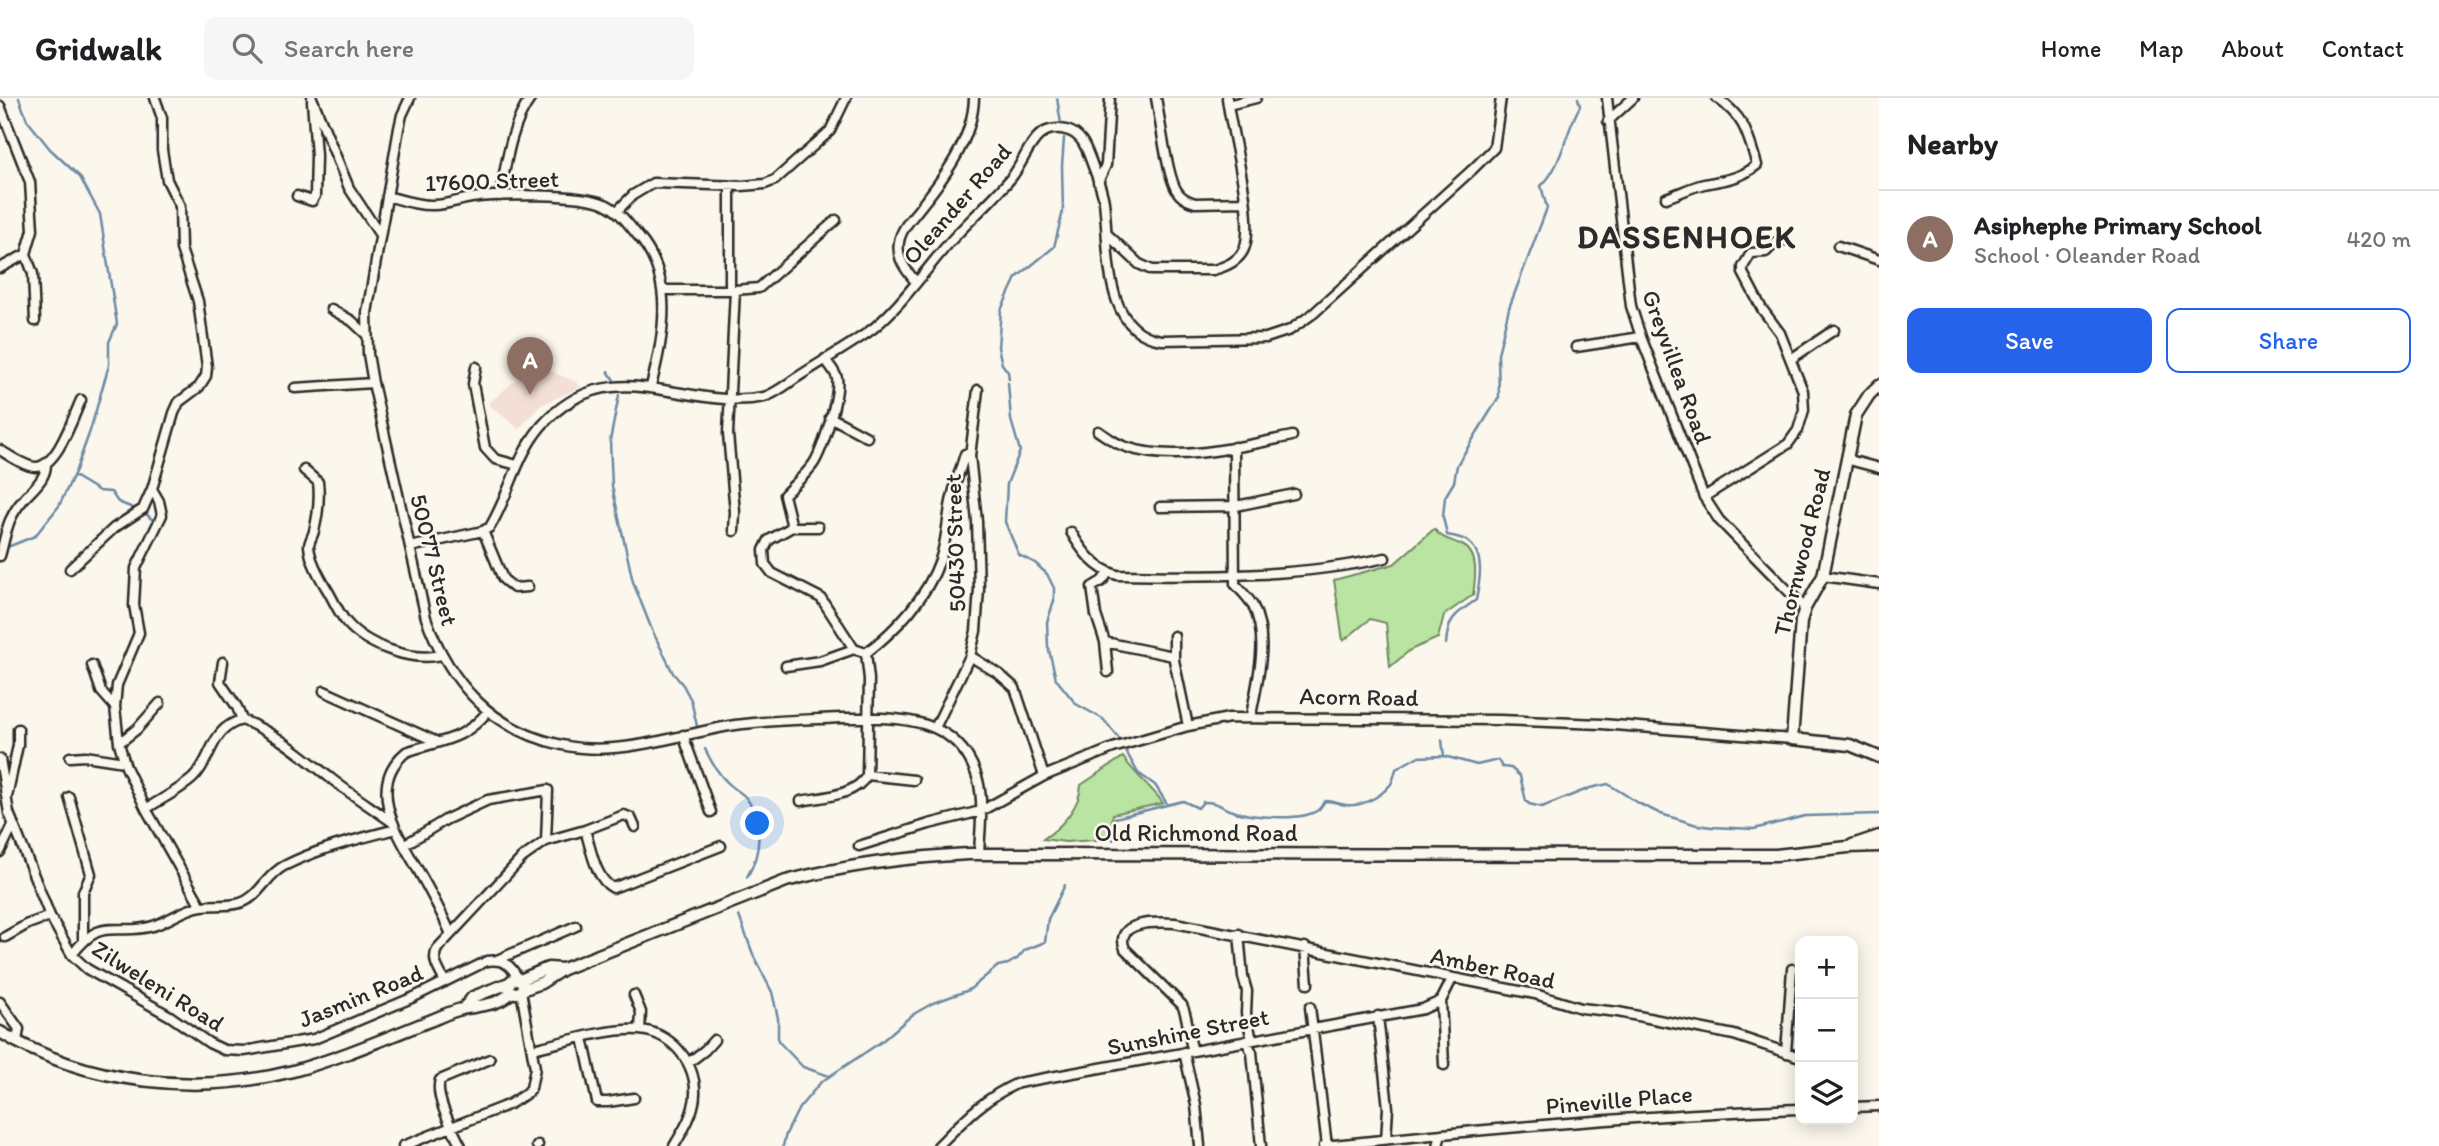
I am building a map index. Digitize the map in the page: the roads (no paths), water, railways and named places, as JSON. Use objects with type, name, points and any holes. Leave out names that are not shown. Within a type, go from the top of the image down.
[{"type":"street","points":[[70,569],[114,528],[143,509],[152,489],[174,413],[180,402],[199,387],[206,376],[198,301],[181,250],[180,206],[167,180],[162,150],[162,118],[155,98]]},
{"type":"street","points":[[297,196],[312,201],[315,196],[313,98]]},
{"type":"street","points":[[313,98],[349,188],[380,235]]},
{"type":"street","name":"50077 Street","points":[[410,98],[402,115],[387,196],[367,313],[367,335],[373,383],[426,618],[441,655],[463,688],[488,711],[537,738],[576,748],[610,749],[771,721],[869,718],[915,720],[951,737],[965,752],[977,779],[981,811],[979,854]]},
{"type":"street","points":[[500,196],[521,112],[531,98]]},
{"type":"street","points":[[617,211],[634,195],[653,183],[730,186],[765,184],[779,177],[831,131],[846,98]]},
{"type":"street","points":[[915,281],[902,264],[899,242],[904,229],[953,162],[967,132],[974,98]]},
{"type":"street","points":[[1098,182],[1107,164],[1110,98]]},
{"type":"street","points":[[1156,98],[1172,180],[1178,193],[1188,201],[1195,202],[1245,202]]},
{"type":"street","points":[[1108,234],[1139,264],[1152,270],[1223,268],[1231,263],[1244,250],[1246,239],[1245,202],[1228,102],[1256,98]]},
{"type":"street","name":"Oleander Road","points":[[483,531],[496,517],[517,465],[533,437],[545,421],[582,396],[620,385],[652,386],[683,394],[729,398],[768,396],[870,331],[890,312],[952,239],[1011,179],[1041,134],[1056,129],[1070,131],[1077,135],[1087,150],[1103,199],[1116,299],[1120,311],[1133,327],[1148,337],[1162,340],[1246,339],[1290,330],[1314,313],[1491,151],[1496,141],[1501,98]]},
{"type":"street","name":"Greyvillea Road","points":[[1607,98],[1628,293],[1641,337],[1704,497],[1719,520],[1805,608]]},
{"type":"street","points":[[1608,121],[1633,98]]},
{"type":"street","points":[[1666,198],[1704,184],[1729,181],[1757,165],[1745,125],[1717,98]]},
{"type":"street","points":[[0,106],[30,182],[33,229],[26,254],[33,274],[35,321]]},
{"type":"street","points":[[730,186],[732,290],[729,459],[735,512],[734,531]]},
{"type":"street","name":"17600 Street","points":[[387,196],[437,205],[500,196],[581,198],[597,201],[617,211],[644,243],[653,259],[662,290],[664,330],[652,386]]},
{"type":"street","points":[[662,290],[753,289],[765,284],[836,220]]},
{"type":"street","points":[[1704,497],[1769,458],[1794,437],[1803,419],[1805,401],[1791,359],[1778,328],[1762,309],[1746,281],[1743,267],[1751,253],[1766,253],[1774,243],[1782,242]]},
{"type":"street","points":[[1838,246],[1879,260]]},
{"type":"street","points":[[0,268],[26,254]]},
{"type":"street","points":[[331,309],[352,321],[367,335]]},
{"type":"street","points":[[1791,359],[1834,330]]},
{"type":"street","points":[[1576,347],[1641,337]]},
{"type":"street","points":[[792,527],[784,495],[801,480],[815,461],[837,386],[836,374],[825,359]]},
{"type":"street","points":[[476,368],[473,379],[485,447],[495,459],[517,465]]},
{"type":"street","points":[[295,388],[373,383]]},
{"type":"street","name":"Thornwood Road","points":[[1792,739],[1801,621],[1805,608],[1823,576],[1856,415],[1879,385]]},
{"type":"street","name":"50430 Street","points":[[935,728],[970,656],[976,631],[979,589],[977,521],[968,455],[978,390]]},
{"type":"street","points":[[1,554],[10,516],[43,478],[46,464],[57,452],[81,400]]},
{"type":"street","points":[[830,417],[867,437]]},
{"type":"street","points":[[1098,431],[1123,446],[1146,452],[1184,453],[1292,436]]},
{"type":"street","points":[[1234,447],[1235,584],[1252,603],[1261,633],[1262,648],[1251,716]]},
{"type":"street","points":[[0,450],[35,467],[46,464]]},
{"type":"street","points":[[866,653],[884,639],[913,607],[934,573],[945,543],[950,504],[968,455]]},
{"type":"street","points":[[1847,457],[1879,468]]},
{"type":"street","points":[[304,470],[318,482],[320,493],[309,544],[320,578],[347,623],[375,643],[402,655],[418,658],[441,655]]},
{"type":"street","points":[[152,489],[159,501],[162,515],[136,568],[134,605],[139,634],[117,685],[115,708],[124,762],[146,809],[201,906]]},
{"type":"street","points":[[1160,507],[1236,506],[1294,494]]},
{"type":"street","points":[[818,527],[792,527],[769,540],[764,556],[767,569],[821,598],[854,649],[866,653]]},
{"type":"street","points":[[410,547],[483,531],[503,579],[514,588],[528,587]]},
{"type":"street","points":[[1071,532],[1084,554],[1108,573],[1117,575],[1236,575],[1343,566],[1385,558]]},
{"type":"street","points":[[1108,573],[1092,587],[1096,615],[1105,642],[1108,672]]},
{"type":"street","points":[[1823,576],[1879,584]]},
{"type":"street","points":[[1174,636],[1173,656],[1188,726]]},
{"type":"street","points":[[1105,642],[1173,656]]},
{"type":"street","points":[[786,666],[820,662],[854,649]]},
{"type":"street","points":[[801,801],[854,788],[863,783],[867,775],[869,679],[866,653]]},
{"type":"street","points":[[970,656],[999,674],[1015,688],[1044,776]]},
{"type":"street","points":[[223,662],[220,682],[237,707],[242,720]]},
{"type":"street","points":[[92,665],[101,691],[115,708]]},
{"type":"street","points":[[324,691],[437,741]]},
{"type":"street","points":[[120,743],[160,704]]},
{"type":"street","points":[[451,934],[394,825],[386,799],[388,780],[399,758],[407,752],[465,733],[477,725],[488,711]]},
{"type":"street","name":"Acorn Road","points":[[859,846],[981,811],[1044,776],[1112,748],[1188,726],[1251,716],[1538,721],[1850,745],[1879,757]]},
{"type":"street","points":[[146,809],[194,777],[222,729],[230,723],[242,720],[282,740],[394,825]]},
{"type":"street","points":[[6,800],[12,783],[18,729]]},
{"type":"street","points":[[683,735],[711,812]]},
{"type":"street","points":[[70,757],[85,756],[124,762]]},
{"type":"street","name":"Zilweleni Road","points":[[0,759],[13,825],[50,916],[72,955],[87,969],[170,1016],[209,1043],[224,1049]]},
{"type":"street","points":[[867,775],[914,780]]},
{"type":"street","points":[[404,845],[447,819],[488,800],[548,790],[546,841]]},
{"type":"street","points":[[69,797],[91,874],[83,892],[83,939]]},
{"type":"street","points":[[445,982],[434,955],[522,858],[546,841],[624,815],[631,818],[635,827]]},
{"type":"street","points":[[0,852],[13,825]]},
{"type":"street","points":[[72,955],[83,939],[101,929],[153,926],[201,906],[242,903],[284,866],[394,825]]},
{"type":"street","points":[[585,830],[596,867],[606,884],[613,888],[721,846]]},
{"type":"street","name":"Old Richmond Road","points":[[1848,847],[1879,836]]},
{"type":"street","name":"Old Richmond Road","points":[[0,1032],[51,1057],[101,1073],[149,1081],[197,1084],[291,1071],[325,1061],[464,1008],[502,1000],[516,986],[548,968],[563,969],[786,881],[886,860],[979,854],[1776,855],[1879,846]]},
{"type":"street","points":[[5,937],[50,916]]},
{"type":"street","name":"Amber Road","points":[[1188,1051],[1182,1004],[1143,970],[1123,944],[1126,932],[1134,926],[1154,922],[1175,923],[1239,934],[1535,994],[1581,1008],[1618,1012],[1734,1035],[1795,1055]]},
{"type":"street","name":"Jasmin Road","points":[[224,1049],[244,1051],[314,1039],[414,997],[487,961],[497,960],[576,926]]},
{"type":"street","points":[[1239,934],[1261,1146]]},
{"type":"street","points":[[1305,947],[1308,984]]},
{"type":"street","points":[[403,1146],[510,1104],[527,1093],[534,1080],[533,1049],[516,986],[506,962],[497,960]]},
{"type":"street","points":[[1786,1053],[1792,969]]},
{"type":"street","points":[[1444,1065],[1441,1002],[1452,979]]},
{"type":"street","points":[[634,995],[641,1012],[640,1030]]},
{"type":"street","points":[[0,1002],[19,1029],[17,1041]]},
{"type":"street","name":"Sunshine Street","points":[[938,1146],[981,1103],[1018,1083],[1423,1009],[1441,1002]]},
{"type":"street","points":[[1310,1007],[1326,1146]]},
{"type":"street","points":[[1378,1016],[1388,1108],[1386,1140]]},
{"type":"street","points":[[533,1049],[640,1030],[656,1033],[672,1042],[688,1063],[694,1081],[693,1108],[674,1146]]},
{"type":"street","points":[[583,1038],[597,1102],[634,1098]]},
{"type":"street","points":[[688,1063],[713,1040]]},
{"type":"street","points":[[1188,1051],[1200,1146]]},
{"type":"street","points":[[461,1146],[438,1090],[440,1080],[490,1059]]},
{"type":"street","points":[[1858,1107],[1879,1106]]},
{"type":"street","name":"Pineville Place","points":[[1326,1146],[1698,1113],[1795,1109]]},
{"type":"street","points":[[1438,1146],[1441,1134]]},
{"type":"waterway","points":[[5,548],[35,536],[59,506],[90,431],[109,365],[109,342],[117,324],[100,214],[80,177],[50,149],[27,120],[19,98]]},
{"type":"waterway","points":[[1057,98],[1061,124]]},
{"type":"waterway","points":[[1446,644],[1454,617],[1476,600],[1480,567],[1472,545],[1461,538],[1447,535],[1443,517],[1445,497],[1454,482],[1457,465],[1499,397],[1498,354],[1509,308],[1547,208],[1541,186],[1559,158],[1580,106],[1578,98]]},
{"type":"waterway","points":[[1009,379],[998,347],[1001,310],[1016,278],[1054,247],[1063,211],[1064,138]]},
{"type":"waterway","points":[[608,371],[614,380]]},
{"type":"waterway","points":[[1008,383],[1011,420],[1020,451],[1007,484],[1005,522],[1019,555],[1035,563],[1047,574],[1054,588],[1054,601],[1047,622],[1048,646],[1056,679],[1076,704],[1103,719],[1118,737],[1138,773],[1155,785],[1167,804]]},
{"type":"waterway","points":[[619,395],[610,441],[612,486],[633,582],[673,673],[691,700],[697,726]]},
{"type":"waterway","points":[[74,476],[99,491],[111,492],[118,502],[138,510]]},
{"type":"waterway","points":[[144,512],[157,524]]},
{"type":"waterway","points":[[1442,740],[1444,756]]},
{"type":"waterway","points":[[705,749],[722,777],[747,799],[756,817],[758,848],[747,877]]},
{"type":"waterway","points":[[1113,840],[1112,826],[1115,818],[1183,801],[1198,808],[1203,802],[1217,804],[1238,813],[1275,817],[1310,814],[1319,809],[1325,801],[1361,804],[1386,789],[1392,783],[1396,769],[1417,757],[1444,756],[1477,765],[1498,760],[1502,767],[1511,768],[1520,776],[1526,801],[1542,807],[1590,788],[1608,784],[1661,814],[1712,827],[1754,829],[1805,816],[1879,814]]},
{"type":"waterway","points":[[783,1146],[799,1108],[821,1082],[881,1042],[912,1015],[933,1003],[969,990],[998,966],[1008,964],[1025,950],[1045,942],[1048,919],[1065,885]]},
{"type":"waterway","points":[[739,916],[754,957],[772,992],[778,1018],[778,1041],[803,1067],[829,1076]]},
{"type":"place","name":"Asiphephe Primary School","points":[[530,395]]},
{"type":"district","name":"DASSENHOEK","points":[[1687,237]]}]
